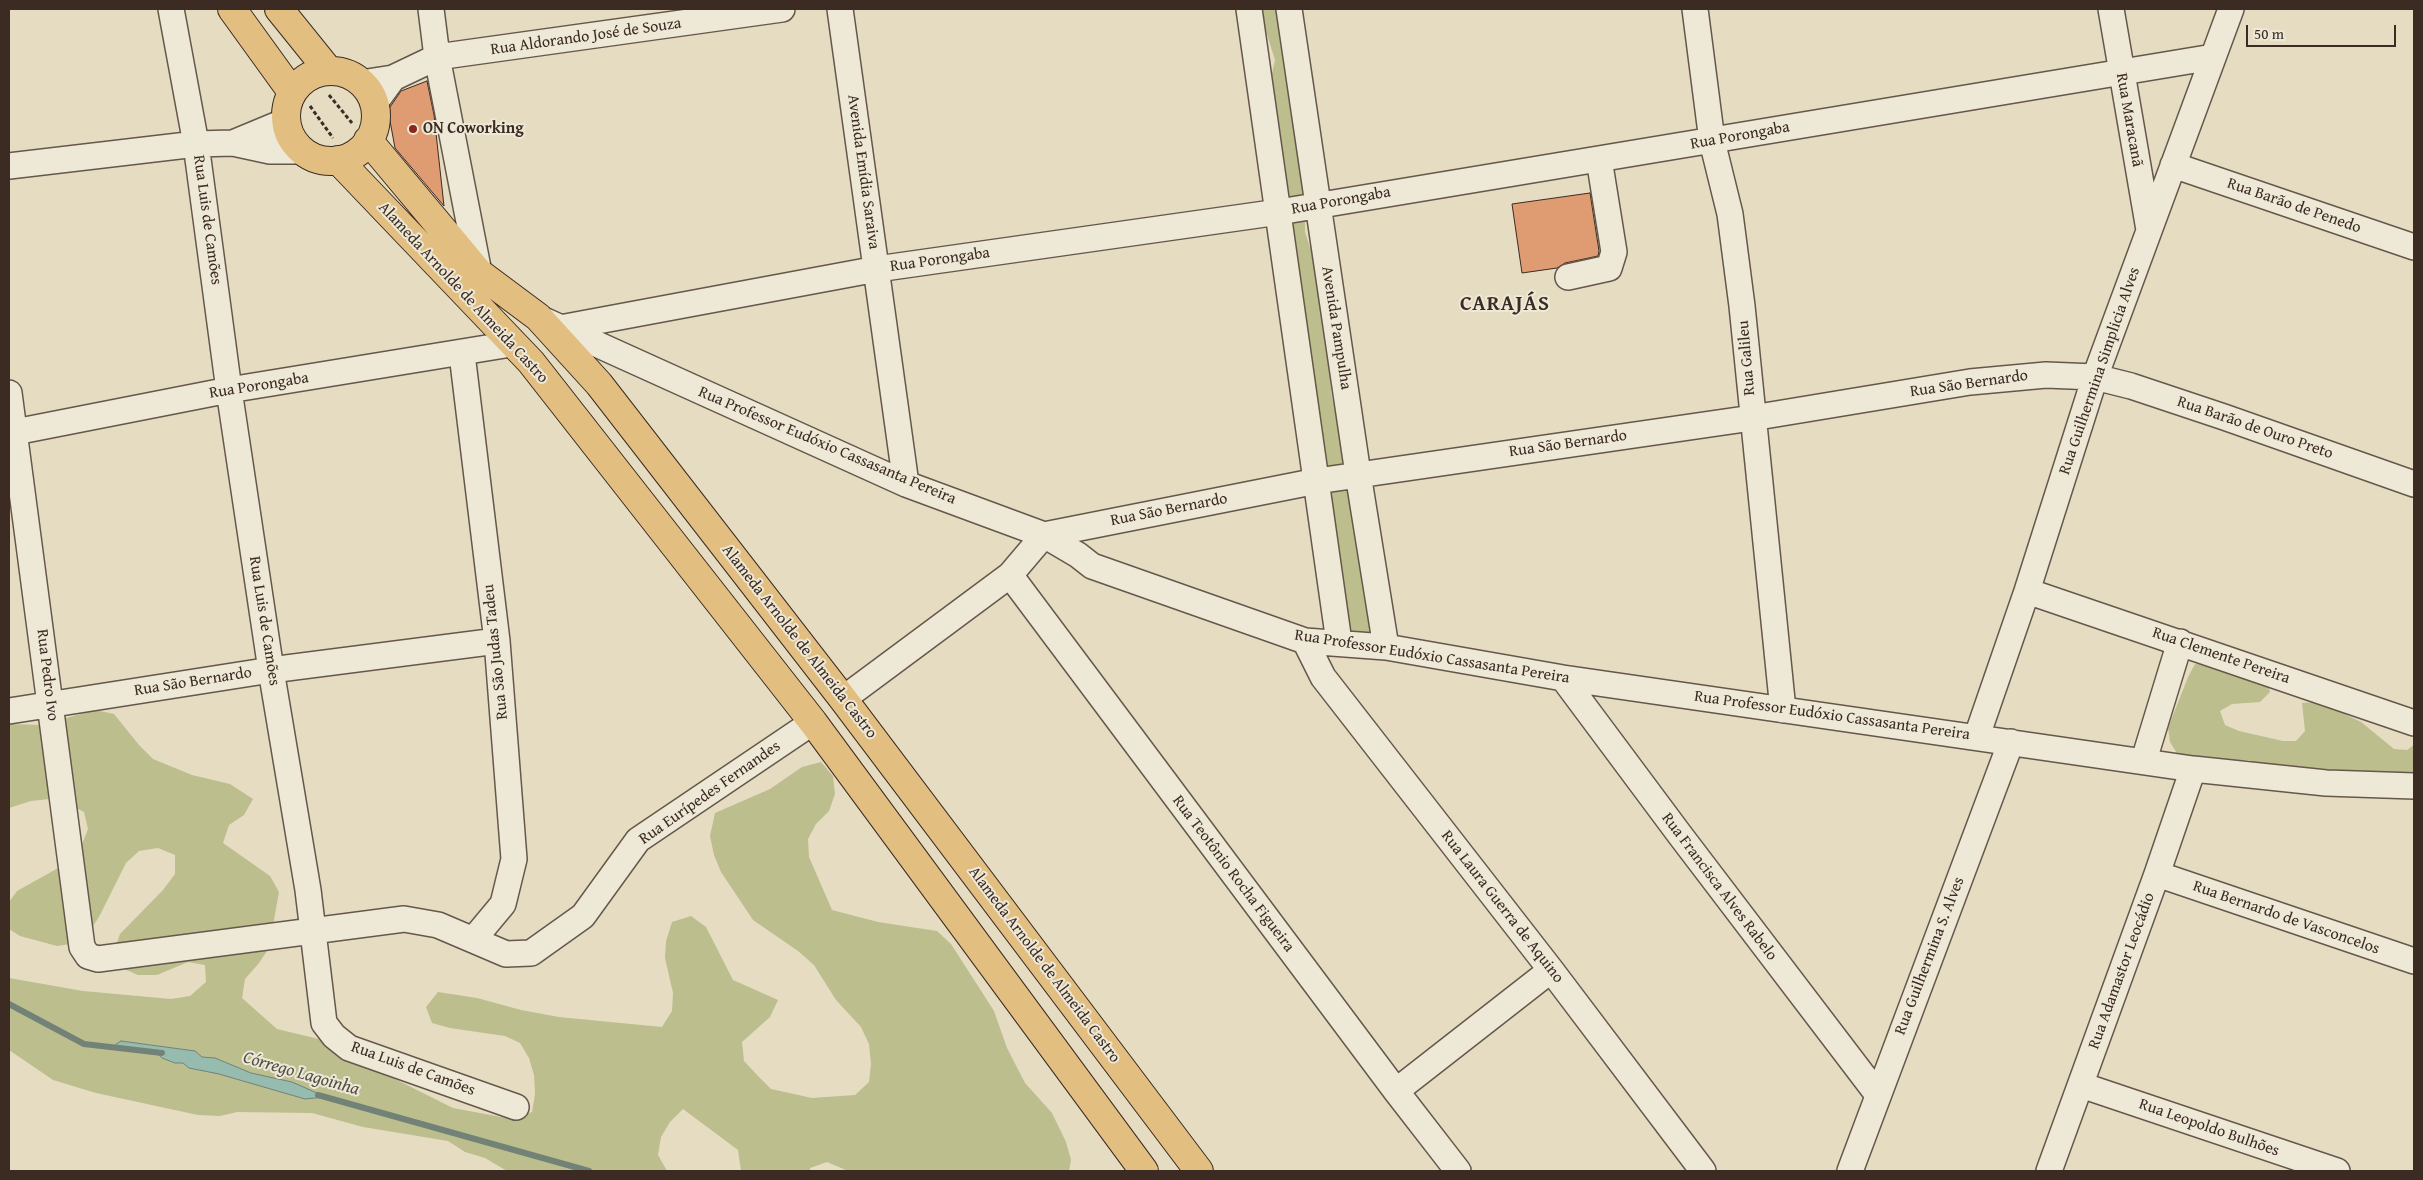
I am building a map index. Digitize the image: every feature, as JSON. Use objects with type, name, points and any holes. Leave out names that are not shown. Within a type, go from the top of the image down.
[{"type":"main road","points":[[232,9],[292,92]]},
{"type":"main road","points":[[279,9],[329,71]]},
{"type":"main road","points":[[329,71],[344,73],[368,94],[376,119],[372,134],[364,146],[352,156],[338,160],[323,160],[297,147],[290,135],[286,120],[286,106],[292,92],[308,78],[329,71]]},
{"type":"main road","name":"Alameda Arnolde de Almeida Castro","points":[[368,140],[479,273],[549,322],[599,384],[843,699],[1199,1171]]},
{"type":"main road","name":"Alameda Arnolde de Almeida Castro","points":[[338,160],[511,344],[531,362],[813,722],[1144,1171]]},
{"type":"main road","points":[[952,911],[984,886]]},
{"type":"street","name":"Rua Luis de Camões","points":[[171,9],[196,144],[271,670],[313,931],[324,1023],[334,1036],[349,1048],[516,1107]]},
{"type":"street","points":[[430,9],[437,57],[479,273]]},
{"type":"street","name":"Rua Aldorando José de Souza","points":[[368,94],[394,78],[437,57],[782,9]]},
{"type":"street","name":"Avenida Emídia Saraiva","points":[[840,9],[906,484]]},
{"type":"street","points":[[1249,9],[1339,642]]},
{"type":"street","name":"Avenida Pampulha","points":[[1289,9],[1317,205],[1386,647]]},
{"type":"street","name":"Rua Galileu","points":[[1695,9],[1712,141],[1730,214],[1742,306],[1752,418],[1784,710]]},
{"type":"street","name":"Rua Maracanã","points":[[2111,9],[2120,72],[2149,232]]},
{"type":"street","name":"Rua Guilhermina Simplicia Alves","points":[[1977,736],[2027,591],[2095,376],[2231,9]]},
{"type":"street","name":"Rua Porongaba","points":[[549,322],[877,269],[1279,212],[2213,57]]},
{"type":"street","points":[[233,143],[286,120]]},
{"type":"street","points":[[9,166],[196,144],[233,143],[270,151],[303,151]]},
{"type":"street","points":[[1568,277],[1609,268],[1614,252],[1599,160]]},
{"type":"street","name":"Rua Barão de Penedo","points":[[2173,165],[2414,247]]},
{"type":"street","name":"Rua Professor Eudóxio Cassasanta Pereira","points":[[549,322],[906,484],[1044,535],[1078,555],[1092,566],[1305,641],[1339,642],[1386,647],[1563,678],[2144,760],[2193,769],[2326,783],[2414,786]]},
{"type":"street","name":"Rua Porongaba","points":[[12,434],[230,390],[462,354],[511,344]]},
{"type":"street","name":"Rua São Judas Tadeu","points":[[462,354],[497,641],[514,859],[503,904],[473,940]]},
{"type":"street","name":"Rua São Bernardo","points":[[1044,535],[1358,474],[1752,418],[2012,377],[2073,374],[2095,376]]},
{"type":"street","name":"Rua Barão de Ouro Preto","points":[[2095,376],[2196,407],[2414,484]]},
{"type":"street","name":"Rua Pedro Ivo","points":[[9,393],[12,434],[51,705],[82,947],[88,956]]},
{"type":"street","points":[[843,699],[1010,575],[1044,535]]},
{"type":"street","name":"Rua Teotônio Rocha Figueira","points":[[1010,575],[1396,1092],[1458,1171]]},
{"type":"street","name":"Rua Clemente Pereira","points":[[2027,591],[2414,722]]},
{"type":"street","name":"Rua São Bernardo","points":[[9,711],[271,670],[497,641]]},
{"type":"street","name":"Rua Laura Guerra de Aquino","points":[[1305,641],[1322,677],[1551,970],[1703,1171]]},
{"type":"street","points":[[2144,760],[2180,642]]},
{"type":"street","name":"Rua Francisca Alves Rabelo","points":[[1563,678],[1680,836],[1878,1095]]},
{"type":"street","name":"Rua Eurípedes Fernandes","points":[[88,956],[98,959],[404,919],[438,925],[506,954],[531,953],[583,916],[638,840],[813,722]]},
{"type":"street","name":"Rua Guilhermina S. Alves","points":[[1850,1171],[2011,742]]},
{"type":"street","name":"Rua Adamastor Leocádio","points":[[2049,1171],[2158,874],[2193,769]]},
{"type":"street","name":"Rua Bernardo de Vasconcelos","points":[[2158,874],[2414,961]]},
{"type":"street","points":[[1396,1092],[1551,970]]},
{"type":"street","name":"Rua Leopoldo Bulhões","points":[[2081,1084],[2337,1171]]},
{"type":"green space","points":[[1259,9],[1278,9],[1280,15],[1279,37],[1288,71],[1305,181],[1305,232],[1321,282],[1332,398],[1341,421],[1379,622],[1366,643],[1345,625],[1346,599],[1271,78],[1275,60]]},
{"type":"green space","points":[[2195,664],[2211,665],[2266,678],[2270,692],[2260,702],[2232,704],[2220,711],[2225,725],[2239,731],[2283,741],[2296,741],[2305,731],[2302,703],[2315,702],[2361,722],[2394,749],[2407,750],[2414,745],[2414,773],[2381,779],[2276,772],[2249,760],[2207,760],[2178,755],[2170,742],[2168,728]]},
{"type":"green space","points":[[95,710],[114,714],[153,759],[192,775],[230,784],[253,799],[244,815],[229,825],[223,843],[270,876],[279,892],[269,948],[245,979],[242,998],[277,1029],[327,1041],[383,1073],[453,1108],[512,1119],[532,1112],[535,1094],[534,1075],[529,1058],[520,1043],[505,1036],[450,1028],[432,1023],[426,1007],[438,992],[477,998],[521,1010],[559,1017],[662,1027],[672,1011],[673,993],[665,958],[666,941],[672,922],[691,916],[706,927],[733,980],[778,1000],[770,1017],[742,1042],[744,1061],[771,1089],[812,1098],[855,1095],[869,1082],[871,1064],[869,1044],[861,1027],[836,1000],[814,965],[798,951],[753,920],[721,872],[714,855],[710,836],[715,813],[770,789],[802,767],[821,762],[833,776],[835,794],[829,811],[816,824],[808,839],[809,857],[832,910],[878,922],[937,931],[951,944],[994,1011],[1007,1048],[1025,1083],[1052,1113],[1066,1142],[1071,1160],[1069,1171],[848,1171],[827,1162],[810,1168],[810,1171],[741,1171],[738,1150],[683,1109],[670,1122],[661,1137],[658,1155],[667,1171],[507,1171],[485,1158],[465,1152],[448,1141],[363,1127],[312,1113],[237,1112],[220,1116],[198,1115],[96,1093],[53,1080],[9,1050],[9,978],[83,991],[171,999],[190,996],[206,982],[205,965],[188,962],[157,975],[138,975],[122,968],[114,951],[120,934],[163,890],[175,874],[175,855],[158,848],[139,851],[126,863],[100,915],[90,931],[77,943],[57,946],[20,936],[9,929],[9,902],[17,891],[69,862],[81,847],[88,829],[84,812],[68,804],[49,799],[31,801],[9,808],[9,724],[41,725]]},
{"type":"water","points":[[121,1041],[195,1051],[202,1057],[215,1058],[251,1073],[292,1082],[326,1097],[305,1099],[219,1074],[189,1068],[183,1063],[175,1063],[162,1058],[156,1052],[112,1047]]},
{"type":"building","name":"ON Coworking","points":[[427,81],[434,115],[444,206],[395,148],[388,110],[401,91]]},
{"type":"building","points":[[1590,193],[1599,251],[1598,256],[1565,263],[1557,268],[1522,273],[1512,204]]},
{"type":"waterway","name":"Córrego Lagoinha","points":[[9,1004],[84,1044],[162,1053]]},
{"type":"waterway","name":"Córrego Lagoinha","points":[[318,1095],[589,1171]]},
{"type":"place","name":"ON Coworking","points":[[413,129]]},
{"type":"district","name":"CARAJÁS","points":[[1505,305]]}]
